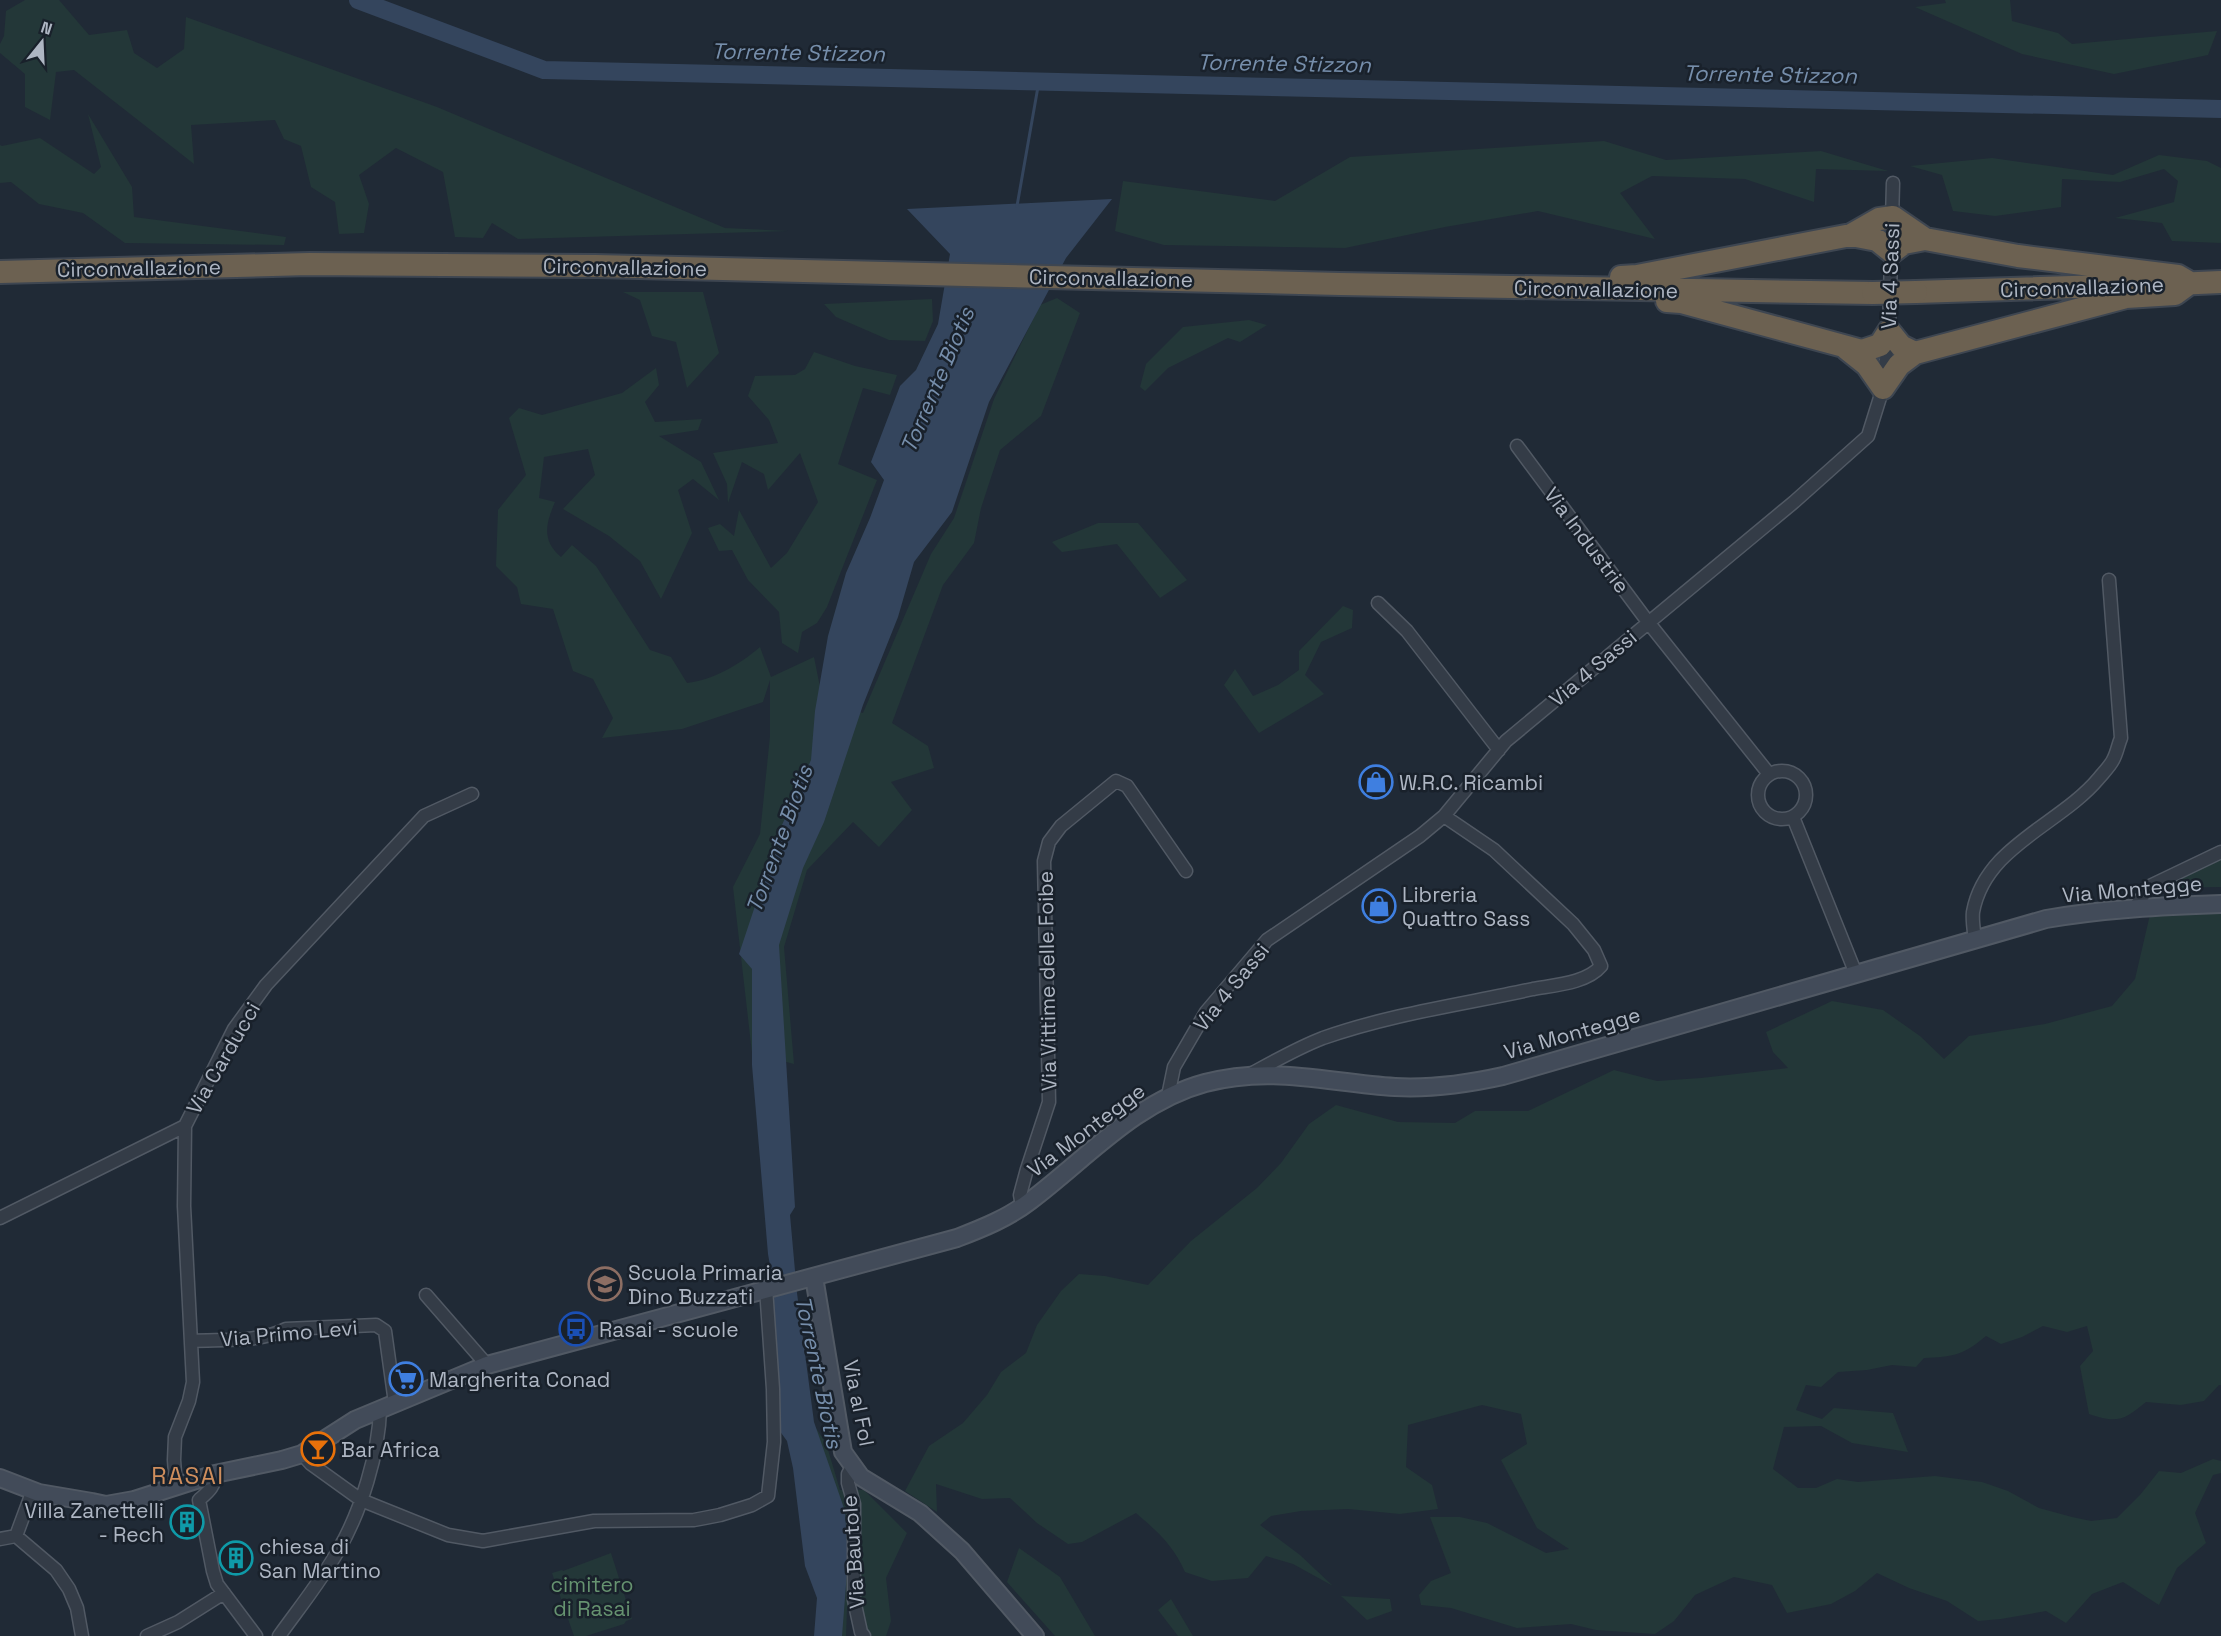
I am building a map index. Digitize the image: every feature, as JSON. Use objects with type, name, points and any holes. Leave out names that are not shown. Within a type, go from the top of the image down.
[{"type":"highway","points":[[1915,353],[1901,346],[1889,331],[1880,345],[1862,351],[1681,302],[1545,292],[1540,288],[1558,278],[1637,276],[1851,235],[1879,219],[1893,217],[1925,239]]},
{"type":"highway","points":[[1847,348],[1867,365],[1883,388],[1899,366],[1915,353],[2126,297],[2175,294],[2190,283],[2178,276],[2018,256],[1925,239],[1904,243],[1892,252],[1877,240],[1851,235]]},
{"type":"highway","name":"Circonvallazione","points":[[0,272],[309,264],[596,266],[1540,288],[1873,293],[2221,282]]},
{"type":"street","name":"Via 4 Sassi","points":[[1168,1096],[1174,1067],[1206,1012],[1267,940],[1420,837],[1444,816],[1515,734],[1794,502],[1868,436],[1883,388],[1889,331],[1893,183]]},
{"type":"street","name":"Via Industrie","points":[[1517,446],[1648,622],[1769,774]]},
{"type":"street","points":[[1975,940],[1973,915],[1978,895],[1991,870],[2012,849],[2088,791],[2113,760],[2121,738],[2109,580]]},
{"type":"street","points":[[1378,603],[1407,631],[1499,750]]},
{"type":"street","points":[[1788,771],[1803,783],[1805,802],[1793,817],[1778,819],[1765,813],[1758,800],[1758,793],[1759,785],[1769,774],[1788,771]]},
{"type":"street","name":"Via Vittime delle Foibe","points":[[1022,1206],[1020,1195],[1049,1102],[1044,861],[1049,842],[1061,826],[1116,781],[1127,786],[1186,871]]},
{"type":"street","name":"Via Carducci","points":[[176,1486],[175,1437],[189,1401],[193,1382],[184,1206],[185,1126],[234,1029],[266,985],[424,816],[472,794]]},
{"type":"street","points":[[1248,1076],[1289,1053],[1324,1038],[1395,1018],[1594,975],[1601,966],[1594,950],[1573,924],[1494,850],[1444,816]]},
{"type":"street","points":[[1793,817],[1856,974]]},
{"type":"street","points":[[2135,907],[2151,886],[2221,852]]},
{"type":"street","name":"Via Montegge","points":[[0,1478],[33,1490],[106,1504],[134,1500],[215,1474],[302,1454],[356,1420],[487,1365],[957,1238],[985,1227],[1022,1206],[1134,1116],[1168,1096],[1206,1083],[1248,1076],[1280,1074],[1395,1087],[1438,1087],[1472,1083],[1503,1077],[2046,919],[2135,907],[2221,904]]},
{"type":"street","points":[[0,1218],[185,1126]]},
{"type":"street","name":"Via al Fol","points":[[814,1277],[843,1452],[852,1467],[861,1478],[920,1512],[962,1551],[1035,1636]]},
{"type":"street","points":[[302,1454],[311,1464],[361,1500],[448,1535],[483,1541],[594,1521],[694,1520],[752,1505],[768,1496],[774,1442],[773,1389],[778,1286]]},
{"type":"street","points":[[426,1295],[487,1365]]},
{"type":"street","name":"Via Primo Levi","points":[[191,1341],[256,1337],[285,1329],[376,1325],[385,1331],[388,1406],[361,1500],[340,1548],[279,1636]]},
{"type":"street","name":"Via Bautole","points":[[852,1467],[848,1474],[848,1483],[854,1504],[854,1600],[861,1632],[864,1636]]},
{"type":"street","points":[[215,1474],[212,1489],[199,1500],[213,1571],[217,1584],[256,1636]]},
{"type":"street","points":[[16,1536],[33,1490]]},
{"type":"street","points":[[0,1539],[16,1536]]},
{"type":"street","points":[[16,1536],[56,1570],[69,1589],[77,1608],[82,1636]]},
{"type":"street","points":[[147,1636],[178,1623],[224,1593]]},
{"type":"green space","points":[[25,0],[59,0],[89,35],[127,30],[134,53],[157,68],[184,49],[186,17],[437,107],[725,228],[788,231],[518,239],[492,223],[483,238],[455,237],[443,172],[396,148],[359,175],[369,204],[364,233],[339,234],[335,202],[311,187],[301,146],[284,139],[275,120],[191,125],[194,164],[74,70],[56,72],[50,120],[25,107],[25,74],[0,53],[0,44],[4,36],[6,11]]},
{"type":"green space","points":[[1945,0],[2010,0],[2012,21],[2058,33],[2072,44],[2217,31],[2208,55],[2114,74],[2022,54],[1915,7],[1946,3]]},
{"type":"green space","points":[[88,114],[132,187],[134,217],[286,237],[284,245],[125,243],[83,213],[39,204],[11,182],[0,183],[0,145],[40,138],[94,174],[101,167]]},
{"type":"green space","points":[[1604,141],[1666,160],[1821,151],[1888,171],[1816,169],[1814,202],[1745,179],[1652,176],[1620,193],[1655,239],[1538,211],[1345,248],[1164,245],[1115,231],[1123,181],[1275,201],[1350,157]]},
{"type":"green space","points":[[2159,155],[2207,161],[2221,168],[2221,243],[2172,241],[2162,223],[2115,218],[2174,202],[2178,181],[2164,169],[2120,182],[2062,179],[2061,207],[1995,216],[1953,211],[1942,175],[1910,166],[1992,158],[2113,175]]},
{"type":"green space","points":[[623,292],[703,292],[719,353],[687,388],[676,342],[652,336],[640,300]]},
{"type":"green space","points":[[1057,298],[1080,313],[1041,416],[1000,450],[981,508],[974,543],[943,585],[892,723],[928,746],[934,768],[891,782],[912,810],[879,847],[853,822],[807,870],[784,947],[794,1064],[752,1053],[733,887],[760,834],[770,736],[770,680],[763,702],[682,729],[602,738],[613,718],[593,679],[573,671],[553,609],[521,604],[517,587],[496,566],[498,510],[526,475],[509,418],[519,408],[542,415],[622,393],[656,368],[659,385],[645,402],[655,422],[702,419],[698,430],[659,436],[701,462],[719,500],[693,479],[678,490],[692,533],[661,599],[640,561],[609,536],[563,509],[595,475],[588,449],[544,457],[539,498],[555,502],[547,531],[550,544],[561,557],[572,545],[596,566],[650,650],[671,657],[687,683],[726,670],[760,647],[771,677],[814,657],[823,702],[863,713],[931,554],[954,518],[994,399],[1040,305]]},
{"type":"green space","points":[[932,299],[933,321],[925,341],[889,340],[836,317],[824,304]]},
{"type":"green space","points":[[1249,320],[1267,325],[1240,342],[1228,338],[1168,368],[1145,391],[1140,387],[1146,364],[1183,327]]},
{"type":"green space","points":[[814,352],[855,366],[897,375],[890,395],[863,388],[838,464],[877,480],[827,607],[817,623],[802,632],[798,653],[782,643],[779,612],[748,580],[732,550],[719,551],[708,528],[720,524],[734,536],[739,510],[771,568],[787,553],[818,502],[800,453],[768,490],[764,474],[742,462],[728,503],[727,484],[713,453],[778,443],[769,420],[748,396],[755,376],[795,375],[805,369]]},
{"type":"green space","points":[[1098,523],[1138,523],[1187,580],[1160,598],[1117,544],[1062,552],[1052,542]]},
{"type":"green space","points":[[1343,606],[1353,610],[1352,628],[1321,642],[1305,675],[1324,694],[1259,733],[1224,685],[1235,669],[1253,696],[1278,685],[1299,670],[1299,651]]},
{"type":"green space","points":[[2221,858],[2221,887],[2159,888]]},
{"type":"green space","points":[[2221,904],[2221,1385],[2204,1401],[2181,1405],[2146,1402],[2126,1416],[2107,1419],[2089,1414],[2080,1366],[2093,1351],[2087,1326],[2067,1332],[2043,1326],[2022,1337],[2001,1344],[1986,1336],[1958,1354],[1924,1358],[1916,1367],[1892,1365],[1838,1372],[1821,1387],[1806,1385],[1796,1410],[1822,1419],[1834,1408],[1893,1413],[1908,1452],[1852,1443],[1821,1426],[1784,1427],[1773,1469],[1798,1488],[1816,1488],[1837,1479],[1858,1482],[1935,1476],[1982,1482],[2008,1491],[2039,1508],[2091,1521],[2117,1518],[2140,1495],[2159,1471],[2181,1473],[2213,1459],[2221,1461],[2221,1473],[2213,1475],[2195,1513],[2206,1543],[2177,1568],[2159,1605],[2123,1582],[2092,1594],[2066,1623],[2046,1611],[1978,1621],[1947,1601],[1909,1588],[1877,1573],[1855,1591],[1831,1604],[1787,1613],[1772,1585],[1734,1577],[1695,1595],[1674,1621],[1655,1634],[1596,1630],[1571,1624],[1517,1628],[1451,1608],[1421,1605],[1419,1595],[1431,1581],[1451,1573],[1430,1517],[1460,1517],[1487,1523],[1546,1553],[1569,1549],[1537,1528],[1501,1460],[1527,1444],[1521,1414],[1482,1405],[1408,1425],[1406,1467],[1432,1485],[1438,1509],[1400,1514],[1348,1509],[1301,1511],[1271,1516],[1260,1525],[1300,1555],[1333,1586],[1293,1564],[1266,1556],[1248,1578],[1212,1581],[1185,1572],[1164,1540],[1136,1513],[1082,1542],[1068,1544],[1037,1523],[1010,1498],[982,1499],[936,1484],[937,1512],[905,1491],[929,1446],[963,1423],[987,1395],[1001,1372],[1026,1353],[1037,1325],[1061,1291],[1079,1274],[1105,1276],[1148,1285],[1191,1241],[1257,1188],[1281,1163],[1309,1124],[1336,1105],[1398,1122],[1455,1123],[1475,1111],[1528,1111],[1614,1070],[1657,1081],[1788,1068],[1773,1052],[1766,1032],[1832,1001],[1883,1010],[1920,1036],[1944,1059],[1969,1036],[2045,1024],[2112,1006],[2135,979],[2152,906]]},
{"type":"green space","points":[[809,1418],[826,1443],[840,1490],[864,1490],[907,1533],[886,1578],[891,1621],[886,1636],[872,1636],[847,1609],[846,1636],[814,1636],[817,1633],[819,1589]]},
{"type":"green space","points":[[1019,1548],[1060,1577],[1095,1636],[1055,1636],[1007,1582]]},
{"type":"green space","name":"cimitero di Rasai","points":[[611,1553],[632,1619],[624,1624],[586,1636],[574,1636],[552,1573]]},
{"type":"green space","points":[[1341,1596],[1390,1599],[1392,1611],[1367,1620]]},
{"type":"green space","points":[[1171,1599],[1193,1636],[1178,1636],[1158,1610]]},
{"type":"water","points":[[1112,199],[1066,258],[989,402],[952,512],[914,562],[898,617],[863,705],[824,822],[803,868],[779,945],[795,1207],[790,1215],[797,1293],[814,1422],[845,1511],[848,1559],[842,1636],[814,1636],[817,1598],[805,1566],[793,1468],[787,1441],[779,1430],[772,1308],[775,1294],[768,1254],[752,1065],[752,969],[739,954],[782,825],[811,760],[815,711],[828,636],[846,573],[884,480],[871,462],[900,386],[916,370],[938,324],[950,254],[907,209]]},
{"type":"waterway","name":"Torrente Stizzon","points":[[358,0],[544,70],[2221,109]]},
{"type":"waterway","name":"Torrente Biotis","points":[[1017,206],[1039,81]]},
{"type":"place","name":"W.R.C. Ricambi","points":[[1376,782]]},
{"type":"place","name":"Libreria Quattro Sass","points":[[1379,906]]},
{"type":"place","name":"Scuola Primaria Dino Buzzati","points":[[605,1284]]},
{"type":"place","name":"Rasai - scuole","points":[[576,1329]]},
{"type":"place","name":"Margherita Conad","points":[[406,1379]]},
{"type":"place","name":"Bar Africa","points":[[318,1449]]},
{"type":"place","name":"Villa Zanettelli - Rech","points":[[187,1522]]},
{"type":"place","name":"chiesa di San Martino","points":[[236,1558]]},
{"type":"district","name":"RASAI","points":[[188,1475]]}]
